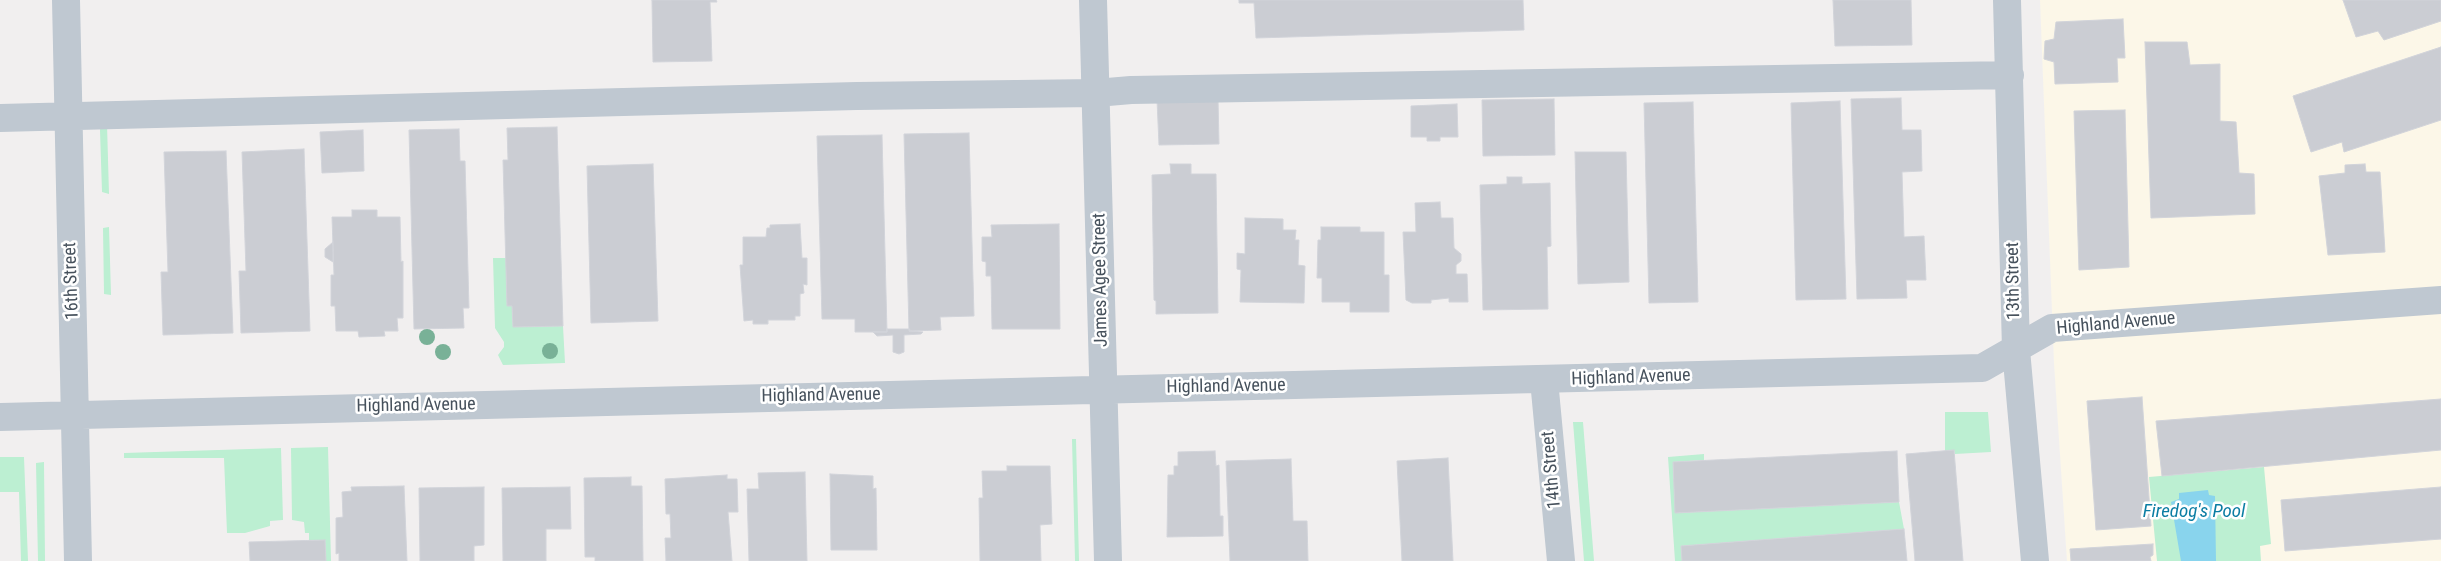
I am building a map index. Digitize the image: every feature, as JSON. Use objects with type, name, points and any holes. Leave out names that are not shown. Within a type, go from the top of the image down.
[{"type":"street","name":"16th Street","points":[[66,0],[78,561]]},
{"type":"street","name":"James Agee Street","points":[[1093,0],[1108,561]]},
{"type":"street","name":"13th Street","points":[[2011,1],[2010,74],[2016,350],[2035,561]]},
{"type":"street","points":[[0,118],[858,96],[1096,93],[1131,90],[2010,74]]},
{"type":"street","name":"Highland Avenue","points":[[0,416],[1982,368],[2052,328],[2441,300]]},
{"type":"street","name":"14th Street","points":[[1544,380],[1561,561]]},
{"type":"shaded area","points":[[2040,0],[2441,0],[2441,561],[2067,561],[2054,363]]},
{"type":"green space","points":[[107,124],[109,194],[102,192],[100,130],[101,126]]},
{"type":"green space","points":[[109,227],[111,295],[104,294],[103,228]]},
{"type":"green space","points":[[493,258],[506,258],[507,306],[512,306],[513,327],[563,326],[565,363],[503,365],[498,355],[504,347],[504,342],[495,328]]},
{"type":"green space","points":[[1945,412],[1988,412],[1991,452],[1955,454],[1954,450],[1945,451]]},
{"type":"green space","points":[[1573,422],[1583,422],[1594,561],[1584,561]]},
{"type":"green space","points":[[1072,439],[1076,439],[1079,561],[1075,561]]},
{"type":"green space","points":[[328,447],[331,561],[326,561],[325,540],[309,540],[309,533],[305,533],[304,522],[292,520],[291,448]]},
{"type":"green space","points":[[281,448],[283,520],[270,521],[270,526],[245,533],[227,533],[224,458],[124,458],[124,453]]},
{"type":"green space","points":[[1704,454],[1704,460],[1673,462],[1676,513],[1899,502],[1904,529],[1681,546],[1682,561],[1675,561],[1668,457]]},
{"type":"green space","points":[[0,457],[24,457],[28,561],[21,561],[19,492],[0,492]]},
{"type":"green space","points":[[44,462],[45,561],[38,561],[36,463]]},
{"type":"green space","points":[[2264,467],[2271,544],[2260,546],[2261,561],[2157,561],[2149,477]]},
{"type":"water","name":"Firedog's Pool","points":[[2208,490],[2209,495],[2215,496],[2216,561],[2181,561],[2171,502],[2179,499],[2179,493]]},
{"type":"building","points":[[652,0],[716,0],[717,2],[710,2],[712,61],[653,62]]},
{"type":"building","points":[[1239,0],[1523,0],[1524,30],[1256,38],[1254,3],[1239,3]]},
{"type":"building","points":[[1833,0],[1911,0],[1912,45],[1835,46]]},
{"type":"building","points":[[2343,0],[2441,0],[2441,21],[2384,40],[2378,31],[2356,37]]},
{"type":"building","points":[[2123,19],[2125,58],[2117,58],[2118,82],[2055,84],[2054,62],[2044,59],[2045,41],[2054,39],[2056,22]]},
{"type":"building","points":[[2145,42],[2187,42],[2190,65],[2220,64],[2220,121],[2236,122],[2239,173],[2254,174],[2255,214],[2151,218]]},
{"type":"building","points":[[2441,47],[2441,120],[2344,152],[2342,142],[2311,152],[2293,96]]},
{"type":"building","points":[[1218,98],[1219,144],[1159,145],[1157,100]]},
{"type":"building","points":[[1901,98],[1902,130],[1921,130],[1922,171],[1902,172],[1904,237],[1924,236],[1926,280],[1906,280],[1907,298],[1857,299],[1851,99]]},
{"type":"building","points":[[1554,99],[1555,155],[1483,156],[1482,100]]},
{"type":"building","points":[[1840,101],[1846,299],[1796,300],[1791,103]]},
{"type":"building","points":[[1693,102],[1698,302],[1649,303],[1644,103]]},
{"type":"building","points":[[1457,104],[1458,137],[1440,137],[1440,141],[1427,141],[1427,137],[1411,137],[1411,106]]},
{"type":"building","points":[[2125,110],[2129,267],[2079,270],[2074,111]]},
{"type":"building","points":[[557,127],[563,326],[513,327],[512,306],[507,306],[503,160],[508,160],[507,128]]},
{"type":"building","points":[[459,129],[460,161],[465,161],[469,308],[463,308],[464,328],[414,329],[409,130]]},
{"type":"building","points":[[363,130],[364,171],[322,173],[320,132]]},
{"type":"building","points":[[969,133],[974,316],[940,317],[941,330],[909,331],[904,134]]},
{"type":"building","points":[[882,135],[887,332],[855,332],[855,319],[822,319],[817,136]]},
{"type":"building","points":[[304,149],[310,331],[241,333],[239,271],[246,271],[242,152]]},
{"type":"building","points":[[226,151],[233,333],[163,335],[161,272],[168,272],[164,152]]},
{"type":"building","points":[[1575,152],[1626,152],[1629,282],[1578,284]]},
{"type":"building","points":[[653,164],[658,321],[591,323],[587,166]]},
{"type":"building","points":[[1170,164],[1191,164],[1191,174],[1216,174],[1218,313],[1156,314],[1156,301],[1154,300],[1152,175],[1171,174]]},
{"type":"building","points":[[2365,164],[2366,172],[2380,172],[2385,252],[2328,255],[2319,176],[2345,173],[2345,165]]},
{"type":"building","points":[[1507,177],[1522,177],[1522,184],[1550,183],[1551,246],[1547,247],[1548,309],[1483,310],[1480,185],[1507,184]]},
{"type":"building","points":[[1440,202],[1441,218],[1453,218],[1454,248],[1461,254],[1461,261],[1456,265],[1456,274],[1467,274],[1468,302],[1449,302],[1449,298],[1431,300],[1431,303],[1412,303],[1406,300],[1403,232],[1416,232],[1415,203]]},
{"type":"building","points":[[352,210],[377,210],[377,217],[400,217],[401,262],[403,261],[403,318],[397,318],[398,331],[384,331],[385,336],[359,337],[358,331],[336,331],[335,306],[331,306],[331,275],[334,275],[332,217],[352,217]]},
{"type":"building","points":[[1245,218],[1283,219],[1283,230],[1296,230],[1295,240],[1299,240],[1298,265],[1305,266],[1304,303],[1240,302],[1241,270],[1237,269],[1237,253],[1245,254]]},
{"type":"building","points":[[800,224],[802,258],[807,258],[807,285],[803,284],[804,293],[800,294],[800,316],[795,316],[795,320],[768,320],[768,324],[753,324],[753,320],[744,321],[740,265],[743,265],[743,237],[766,237],[767,228],[770,228],[770,225]]},
{"type":"building","points":[[1059,224],[1060,329],[992,329],[991,276],[986,276],[986,262],[982,261],[982,237],[992,237],[991,225]]},
{"type":"building","points":[[1321,227],[1360,227],[1360,232],[1384,232],[1384,275],[1389,275],[1389,312],[1350,312],[1350,302],[1322,302],[1322,278],[1317,278],[1318,240],[1321,240]]},
{"type":"building","points":[[333,242],[333,262],[325,257],[325,249]]},
{"type":"building","points":[[887,329],[910,329],[909,331],[923,332],[921,334],[904,335],[904,352],[899,354],[893,352],[893,335],[877,336],[873,332],[887,332]]},
{"type":"building","points":[[2142,397],[2151,526],[2096,530],[2087,401]]},
{"type":"building","points":[[2441,399],[2441,450],[2162,476],[2156,421]]},
{"type":"building","points":[[1954,450],[1963,561],[1915,561],[1906,454]]},
{"type":"building","points":[[1215,451],[1216,466],[1219,465],[1220,516],[1223,516],[1223,536],[1167,537],[1168,475],[1174,475],[1174,466],[1178,466],[1178,452]]},
{"type":"building","points":[[1897,451],[1899,502],[1675,513],[1673,462]]},
{"type":"building","points":[[1448,458],[1453,561],[1402,561],[1397,461]]},
{"type":"building","points":[[1291,459],[1293,521],[1307,521],[1308,561],[1230,561],[1226,461]]},
{"type":"building","points":[[1007,466],[1050,466],[1052,524],[1040,525],[1041,561],[980,561],[979,498],[983,498],[982,471],[1007,471]]},
{"type":"building","points":[[805,472],[807,561],[749,561],[747,489],[759,489],[758,473]]},
{"type":"building","points":[[830,474],[873,476],[873,489],[876,488],[877,550],[831,550]]},
{"type":"building","points":[[727,475],[727,479],[737,479],[738,512],[728,512],[732,561],[666,561],[665,538],[671,538],[670,514],[666,514],[665,479]]},
{"type":"building","points":[[631,477],[631,486],[642,486],[643,561],[595,561],[595,557],[585,557],[584,478]]},
{"type":"building","points":[[404,486],[407,561],[339,561],[339,553],[336,554],[336,518],[343,517],[342,492],[352,491],[351,487]]},
{"type":"building","points":[[484,487],[484,545],[474,546],[474,561],[420,561],[419,488]]},
{"type":"building","points":[[570,487],[571,529],[546,529],[546,561],[503,561],[502,488]]},
{"type":"building","points":[[2441,487],[2441,539],[2285,551],[2281,500]]},
{"type":"building","points":[[1904,529],[1907,561],[1682,561],[1681,546]]},
{"type":"building","points":[[325,540],[326,561],[250,561],[249,542]]},
{"type":"building","points":[[2153,544],[2151,561],[2071,561],[2070,549]]}]
